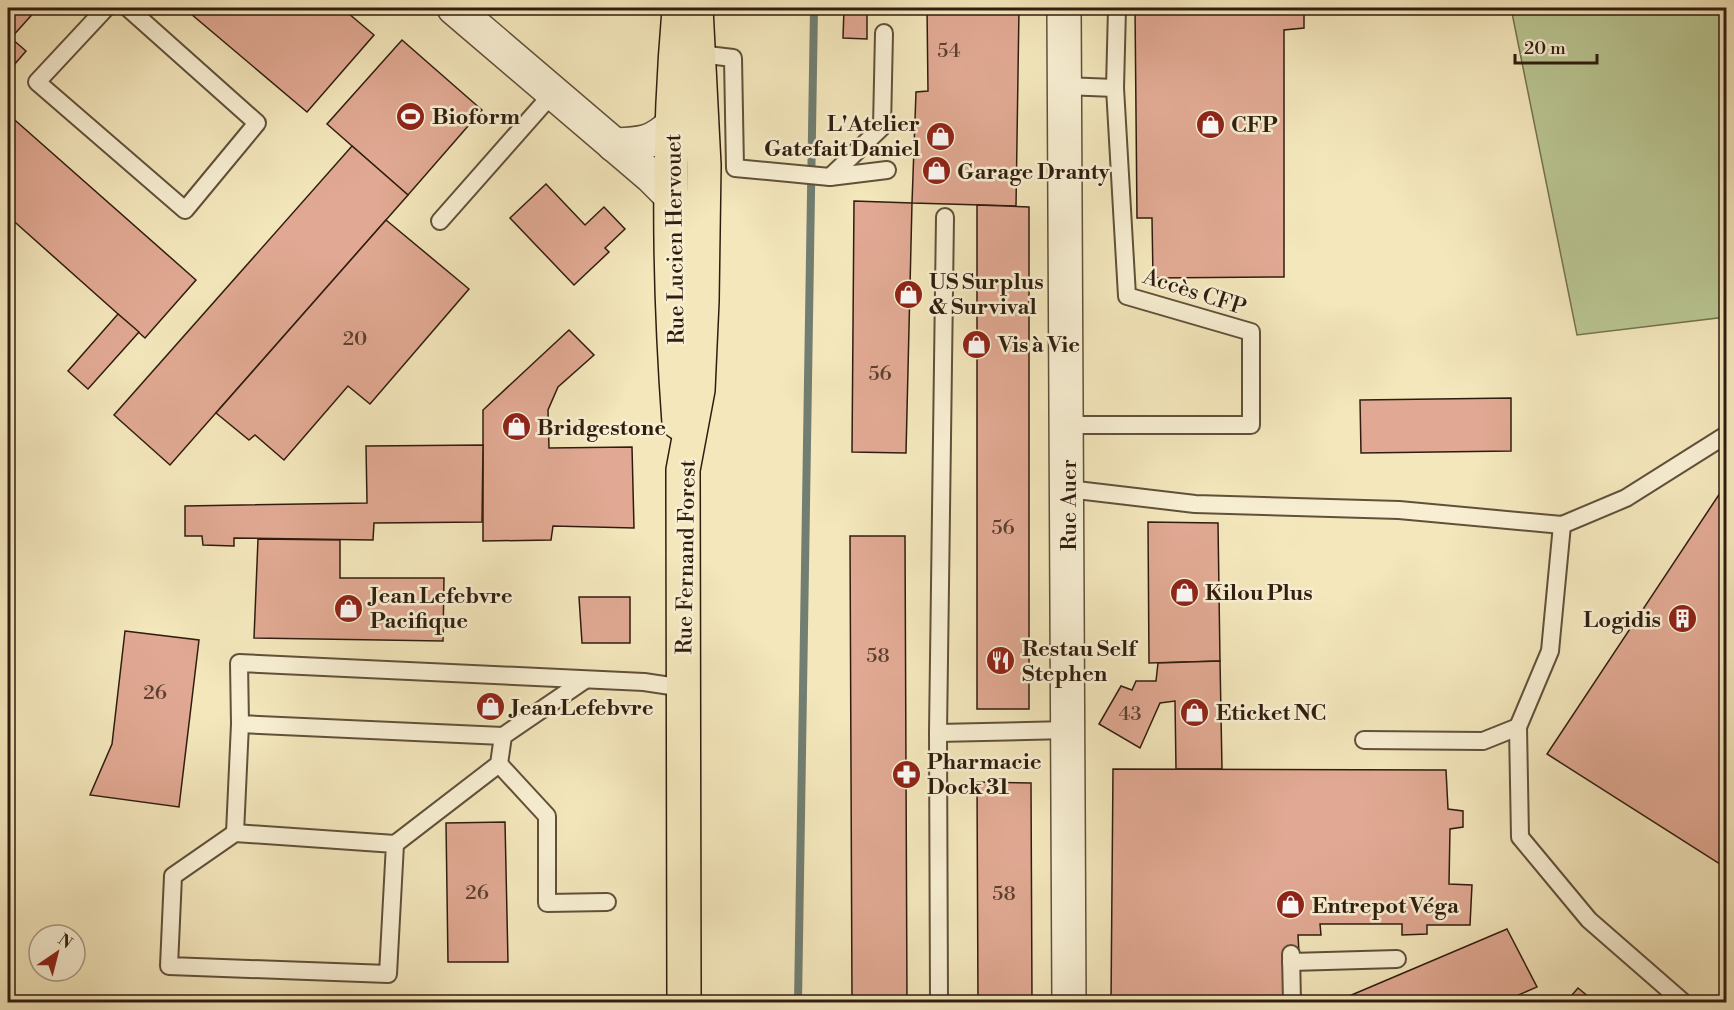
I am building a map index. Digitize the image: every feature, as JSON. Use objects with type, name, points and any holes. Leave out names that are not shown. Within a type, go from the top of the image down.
[{"type":"main road","name":"Rue Lucien Hervouet","points":[[679,8],[672,125],[671,196],[675,368],[683,470]]},
{"type":"main road","name":"Rue Lucien Hervouet","points":[[696,8],[704,165],[702,301]]},
{"type":"main road","name":"Rue Fernand Forest","points":[[684,1002],[683,470],[698,390],[702,301]]},
{"type":"street","name":"Rue Fernand Forest","points":[[454,8],[614,144],[671,196],[689,225],[702,301]]},
{"type":"street","name":"Rue Auer","points":[[1064,8],[1068,425],[1069,1002]]},
{"type":"street","points":[[614,144],[656,140],[672,125]]},
{"type":"lane","points":[[106,8],[37,82],[185,210],[257,123],[129,8]]},
{"type":"lane","name":"Accès CFP","points":[[1068,425],[1251,425],[1251,332],[1127,296],[1115,88],[1117,8]]},
{"type":"lane","points":[[830,177],[882,127],[884,33]]},
{"type":"lane","points":[[699,54],[733,58],[735,168],[830,177],[887,170]]},
{"type":"lane","points":[[1064,86],[1115,88]]},
{"type":"lane","points":[[440,220],[552,93]]},
{"type":"lane","points":[[939,1002],[938,733],[945,217]]},
{"type":"lane","points":[[1068,489],[1195,504],[1399,510],[1562,525],[1626,498],[1726,435]]},
{"type":"lane","points":[[1562,525],[1550,651],[1518,727],[1520,837],[1589,921],[1683,1002]]},
{"type":"lane","points":[[235,833],[240,724],[239,663],[644,682],[684,688]]},
{"type":"lane","points":[[240,724],[503,736],[585,680]]},
{"type":"lane","points":[[1364,740],[1483,741],[1518,727]]},
{"type":"lane","points":[[938,733],[1068,730]]},
{"type":"lane","points":[[395,844],[388,974],[169,966],[173,876],[235,833],[395,844],[499,764],[503,736]]},
{"type":"lane","points":[[499,764],[547,816],[547,903],[607,903]]},
{"type":"lane","points":[[1292,1002],[1291,958],[1397,959]]},
{"type":"green space","points":[[1518,8],[1726,8],[1726,317],[1577,335],[1512,13]]},
{"type":"building","points":[[8,8],[38,8],[11,38],[26,51],[8,72]]},
{"type":"building","points":[[184,8],[342,8],[374,35],[307,112]]},
{"type":"building","points":[[844,8],[867,8],[867,39],[843,38]]},
{"type":"building","points":[[927,8],[1019,8],[1016,206],[912,203],[916,92],[928,91]]},
{"type":"building","name":"CFP","points":[[1135,8],[1304,8],[1304,28],[1284,30],[1284,277],[1153,278],[1152,218],[1137,218]]},
{"type":"building","points":[[402,40],[482,110],[408,195],[327,124]]},
{"type":"building","points":[[8,114],[196,280],[145,338],[8,216]]},
{"type":"building","points":[[352,146],[408,195],[170,465],[114,415]]},
{"type":"building","points":[[546,184],[585,225],[604,207],[625,229],[605,248],[609,252],[574,285],[510,218]]},
{"type":"building","points":[[854,201],[912,203],[906,453],[852,452]]},
{"type":"building","points":[[977,205],[1029,207],[1029,709],[977,709]]},
{"type":"building","points":[[386,220],[469,289],[370,404],[348,386],[284,460],[255,435],[249,440],[216,413]]},
{"type":"building","points":[[118,314],[139,332],[88,389],[68,371]]},
{"type":"building","name":"Bridgestone","points":[[569,330],[594,355],[558,387],[548,410],[549,448],[632,447],[634,528],[553,526],[551,540],[483,541],[483,410]]},
{"type":"building","points":[[1511,398],[1511,451],[1361,453],[1360,400]]},
{"type":"building","points":[[483,445],[482,522],[374,523],[373,540],[234,538],[234,546],[203,545],[202,536],[185,536],[185,506],[367,503],[366,446]]},
{"type":"building","name":"Logidis","points":[[1726,484],[1726,868],[1547,754]]},
{"type":"building","name":"Kilou Plus","points":[[1148,522],[1218,523],[1220,661],[1149,663]]},
{"type":"building","points":[[850,536],[905,536],[907,1002],[852,1002]]},
{"type":"building","name":"Jean Lefebvre Pacifique","points":[[258,539],[340,540],[340,578],[444,578],[443,641],[254,638]]},
{"type":"building","points":[[579,597],[630,597],[630,643],[582,643]]},
{"type":"building","points":[[125,631],[199,640],[179,807],[90,795],[112,744]]},
{"type":"building","points":[[1220,661],[1222,769],[1176,769],[1175,701],[1160,703],[1140,748],[1099,724],[1121,686],[1132,690],[1136,681],[1156,681],[1158,663]]},
{"type":"building","name":"Entrepot Véga","points":[[1113,769],[1446,770],[1448,809],[1463,811],[1463,827],[1450,829],[1449,884],[1472,885],[1470,925],[1427,925],[1427,934],[1402,935],[1402,924],[1320,924],[1321,935],[1298,935],[1299,953],[1283,954],[1284,1002],[1111,1002]]},
{"type":"building","points":[[977,782],[1031,783],[1032,1002],[978,1002]]},
{"type":"building","points":[[505,822],[508,962],[448,962],[446,823]]},
{"type":"building","points":[[1507,929],[1537,987],[1502,1002],[1335,1002]]},
{"type":"building","points":[[1578,988],[1595,1002],[1566,1002]]},
{"type":"waterway","points":[[798,1002],[814,8]]},
{"type":"place","name":"Bioform","points":[[411,116]]},
{"type":"place","name":"CFP","points":[[1210,124]]},
{"type":"place","name":"L'Atelier Gatefait Daniel","points":[[941,136]]},
{"type":"place","name":"Garage Dranty","points":[[936,171]]},
{"type":"place","name":"US Surplus & Survival","points":[[908,294]]},
{"type":"place","name":"Vis à Vie","points":[[977,344]]},
{"type":"place","name":"Bridgestone","points":[[516,427]]},
{"type":"place","name":"Kilou Plus","points":[[1184,592]]},
{"type":"place","name":"Jean Lefebvre Pacifique","points":[[349,608]]},
{"type":"place","name":"Logidis","points":[[1682,619]]},
{"type":"place","name":"Restau Self Stephen","points":[[1001,661]]},
{"type":"place","name":"Jean Lefebvre","points":[[490,707]]},
{"type":"place","name":"Eticket NC","points":[[1195,712]]},
{"type":"place","name":"Pharmacie Dock 31","points":[[906,774]]},
{"type":"place","name":"Entrepot Véga","points":[[1291,905]]}]
